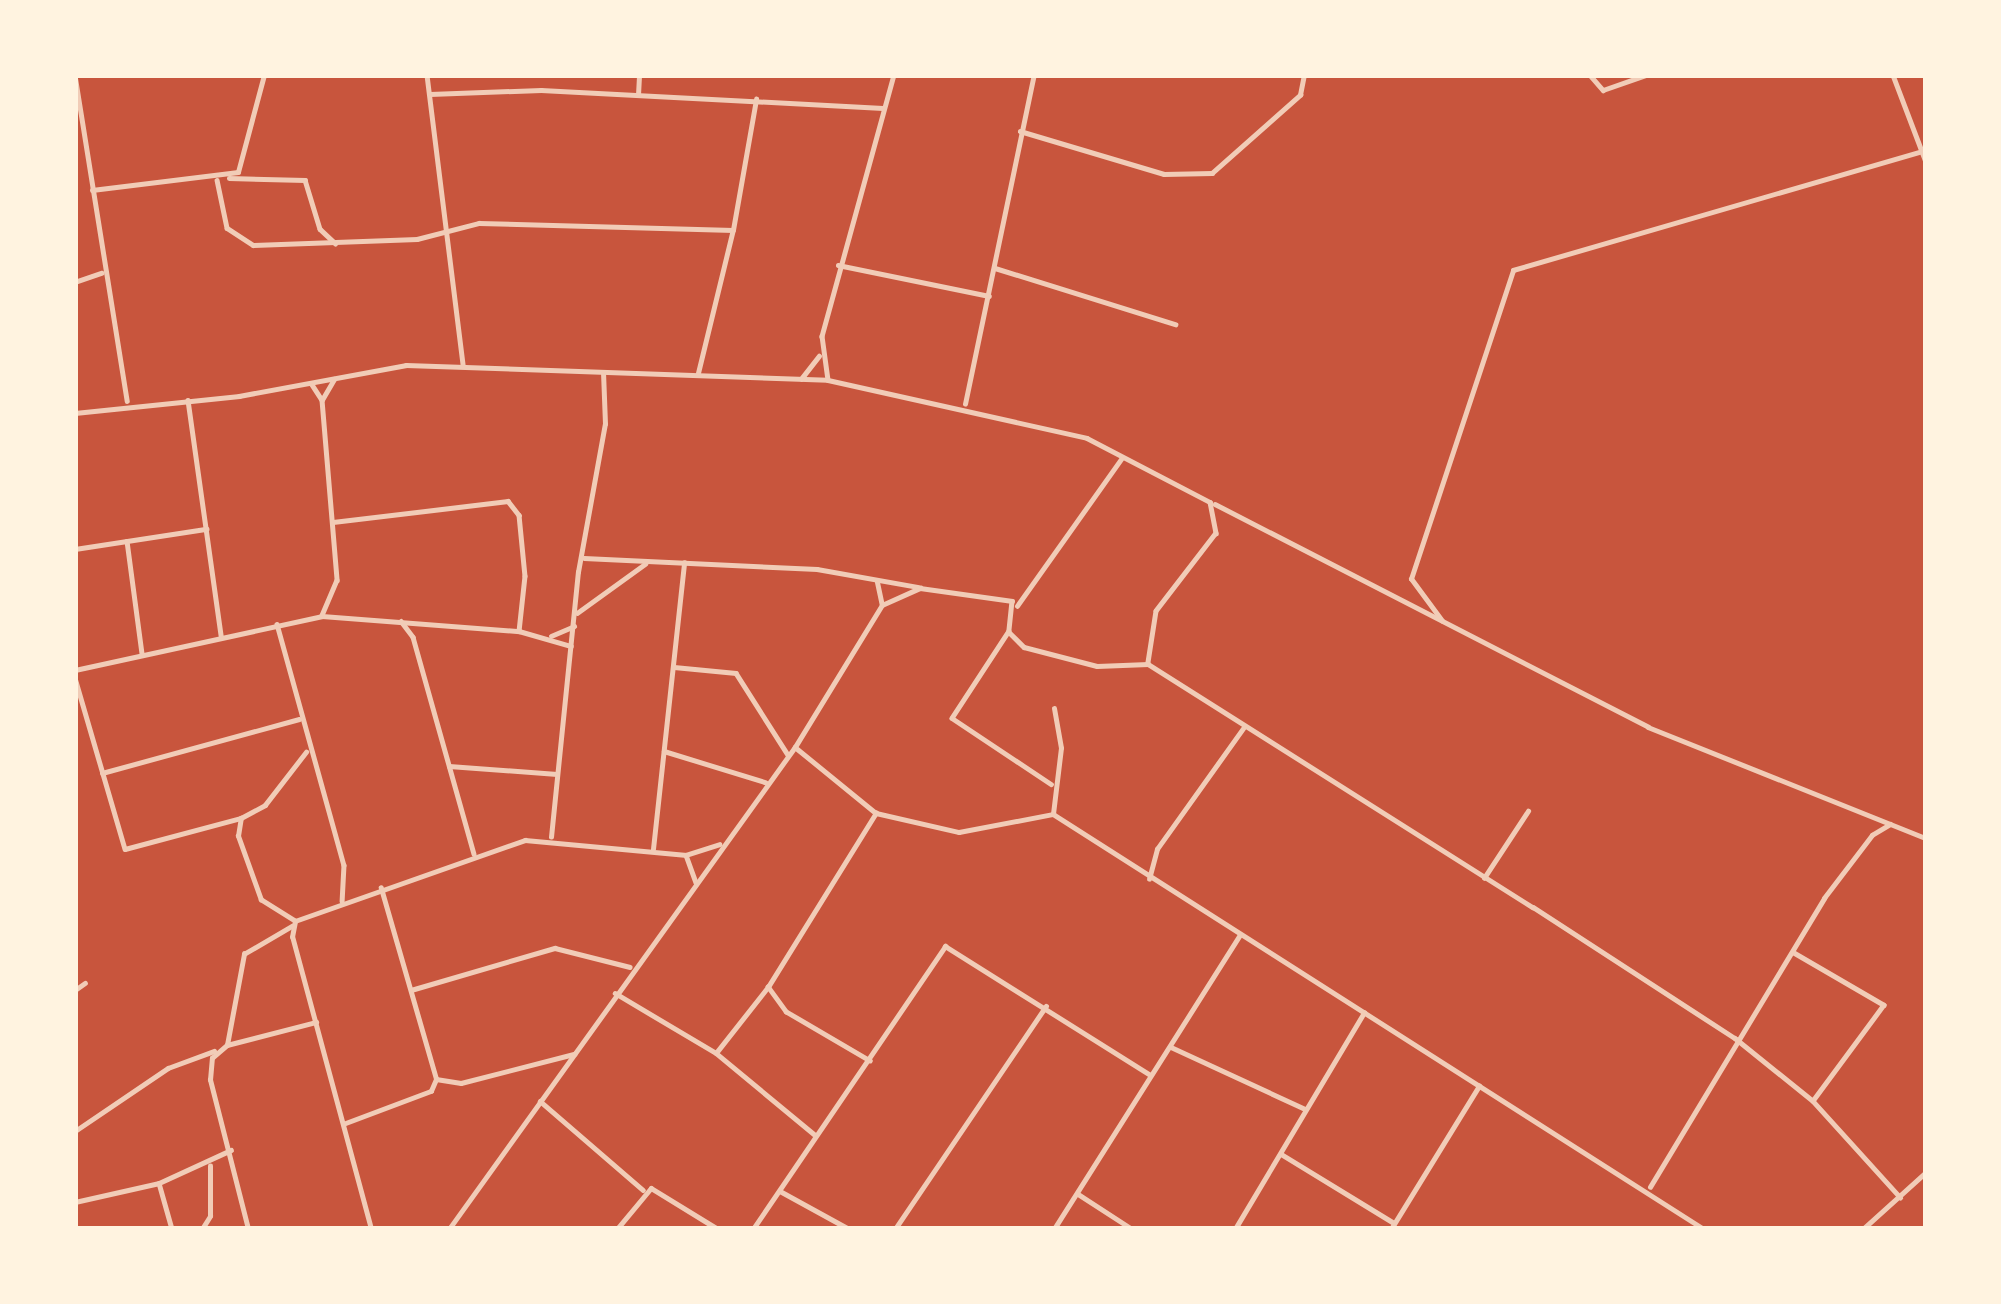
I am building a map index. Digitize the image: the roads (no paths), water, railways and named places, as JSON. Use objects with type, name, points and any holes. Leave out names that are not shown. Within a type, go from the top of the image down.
[{"type":"street","points":[[75,75],[101,273],[128,404]]},
{"type":"street","points":[[427,75],[463,365]]},
{"type":"street","points":[[638,95],[639,75]]},
{"type":"street","points":[[798,381],[819,356],[838,265],[894,75]]},
{"type":"street","points":[[1020,131],[1164,175],[1212,173],[1300,95],[1304,75]]},
{"type":"street","points":[[1590,75],[1603,91],[1646,75]]},
{"type":"street","points":[[1893,75],[1926,162]]},
{"type":"street","points":[[228,178],[245,160],[262,76]]},
{"type":"street","points":[[964,405],[1032,76]]},
{"type":"street","points":[[430,94],[638,95],[883,108]]},
{"type":"street","points":[[698,373],[733,230],[756,99]]},
{"type":"street","points":[[1442,621],[1411,579],[1513,270],[1923,151]]},
{"type":"street","points":[[92,190],[228,178],[305,180],[320,229],[334,243]]},
{"type":"street","points":[[217,180],[236,239],[284,247],[417,238],[443,228],[608,223],[733,230]]},
{"type":"street","points":[[838,265],[989,296]]},
{"type":"street","points":[[995,268],[1175,324]]},
{"type":"street","points":[[75,282],[101,273]]},
{"type":"street","points":[[819,356],[828,380]]},
{"type":"street","points":[[75,413],[336,377],[463,365],[828,380],[964,405],[1087,438],[1663,734],[1926,838]]},
{"type":"street","points":[[550,837],[571,646],[605,424],[602,371]]},
{"type":"street","points":[[322,400],[336,377]]},
{"type":"street","points":[[309,381],[322,400],[337,580],[322,616]]},
{"type":"street","points":[[188,400],[221,636]]},
{"type":"street","points":[[1051,784],[952,718],[1009,632],[1016,609],[1121,459]]},
{"type":"street","points":[[333,522],[508,501],[519,514],[525,576],[519,631]]},
{"type":"street","points":[[1148,664],[1156,611],[1216,533],[1210,502]]},
{"type":"street","points":[[75,549],[207,529]]},
{"type":"street","points":[[127,541],[142,653]]},
{"type":"street","points":[[584,558],[877,580],[1012,601],[1016,609]]},
{"type":"street","points":[[577,613],[647,562]]},
{"type":"street","points":[[653,849],[684,563]]},
{"type":"street","points":[[877,580],[882,604]]},
{"type":"street","points":[[449,1229],[631,967],[795,747],[882,604],[920,588]]},
{"type":"street","points":[[75,670],[322,616],[519,631],[551,636],[571,646]]},
{"type":"street","points":[[401,621],[413,637],[474,854]]},
{"type":"street","points":[[413,637],[425,623]]},
{"type":"street","points":[[277,624],[308,750],[344,865],[341,902]]},
{"type":"street","points":[[551,636],[575,626]]},
{"type":"street","points":[[1009,632],[1024,647],[1097,666],[1148,664],[1735,1038],[1813,1101],[1900,1197]]},
{"type":"street","points":[[674,667],[736,673],[788,755]]},
{"type":"street","points":[[75,678],[124,849],[241,818],[266,805],[308,750]]},
{"type":"street","points":[[1053,814],[1051,784],[1061,748],[1054,709]]},
{"type":"street","points":[[102,773],[301,718]]},
{"type":"street","points":[[1149,879],[1157,850],[1244,727]]},
{"type":"street","points":[[795,747],[876,813],[959,832],[1053,814],[1239,936],[1649,1189],[1705,1229]]},
{"type":"street","points":[[664,751],[765,782]]},
{"type":"street","points":[[449,766],[559,775]]},
{"type":"street","points":[[1484,878],[1528,811]]},
{"type":"street","points":[[716,1053],[768,987],[876,813]]},
{"type":"street","points":[[241,818],[249,881],[272,912],[293,923],[371,1229]]},
{"type":"street","points":[[1649,1189],[1735,1038],[1860,849],[1890,824]]},
{"type":"street","points":[[227,1045],[244,954],[293,923],[341,902],[474,854],[550,837],[686,855],[720,844]]},
{"type":"street","points":[[686,855],[696,882]]},
{"type":"street","points":[[343,1124],[431,1091],[436,1079],[381,888]]},
{"type":"street","points":[[1054,1229],[1239,936]]},
{"type":"street","points":[[753,1229],[945,946],[1149,1075]]},
{"type":"street","points":[[410,990],[555,948],[631,967]]},
{"type":"street","points":[[1793,952],[1884,1005],[1813,1101]]},
{"type":"street","points":[[75,990],[85,983]]},
{"type":"street","points":[[768,987],[786,1012],[870,1061]]},
{"type":"street","points":[[615,993],[716,1053],[814,1135]]},
{"type":"street","points":[[895,1229],[1046,1006]]},
{"type":"street","points":[[1235,1229],[1364,1013]]},
{"type":"street","points":[[75,1131],[198,1056],[316,1022]]},
{"type":"street","points":[[1171,1047],[1305,1109]]},
{"type":"street","points":[[209,1066],[218,1050]]},
{"type":"street","points":[[436,1079],[461,1083],[574,1054]]},
{"type":"street","points":[[198,1056],[209,1066],[248,1229]]},
{"type":"street","points":[[1281,1154],[1393,1226],[1480,1084]]},
{"type":"street","points":[[541,1101],[643,1190],[660,1188],[718,1229]]},
{"type":"street","points":[[75,1202],[159,1183],[231,1150]]},
{"type":"street","points":[[202,1229],[210,1216],[211,1163]]},
{"type":"street","points":[[1863,1229],[1926,1172]]},
{"type":"street","points":[[159,1183],[172,1229]]},
{"type":"street","points":[[617,1229],[643,1190]]},
{"type":"street","points":[[780,1191],[849,1229]]},
{"type":"street","points":[[1078,1194],[1132,1229]]}]
